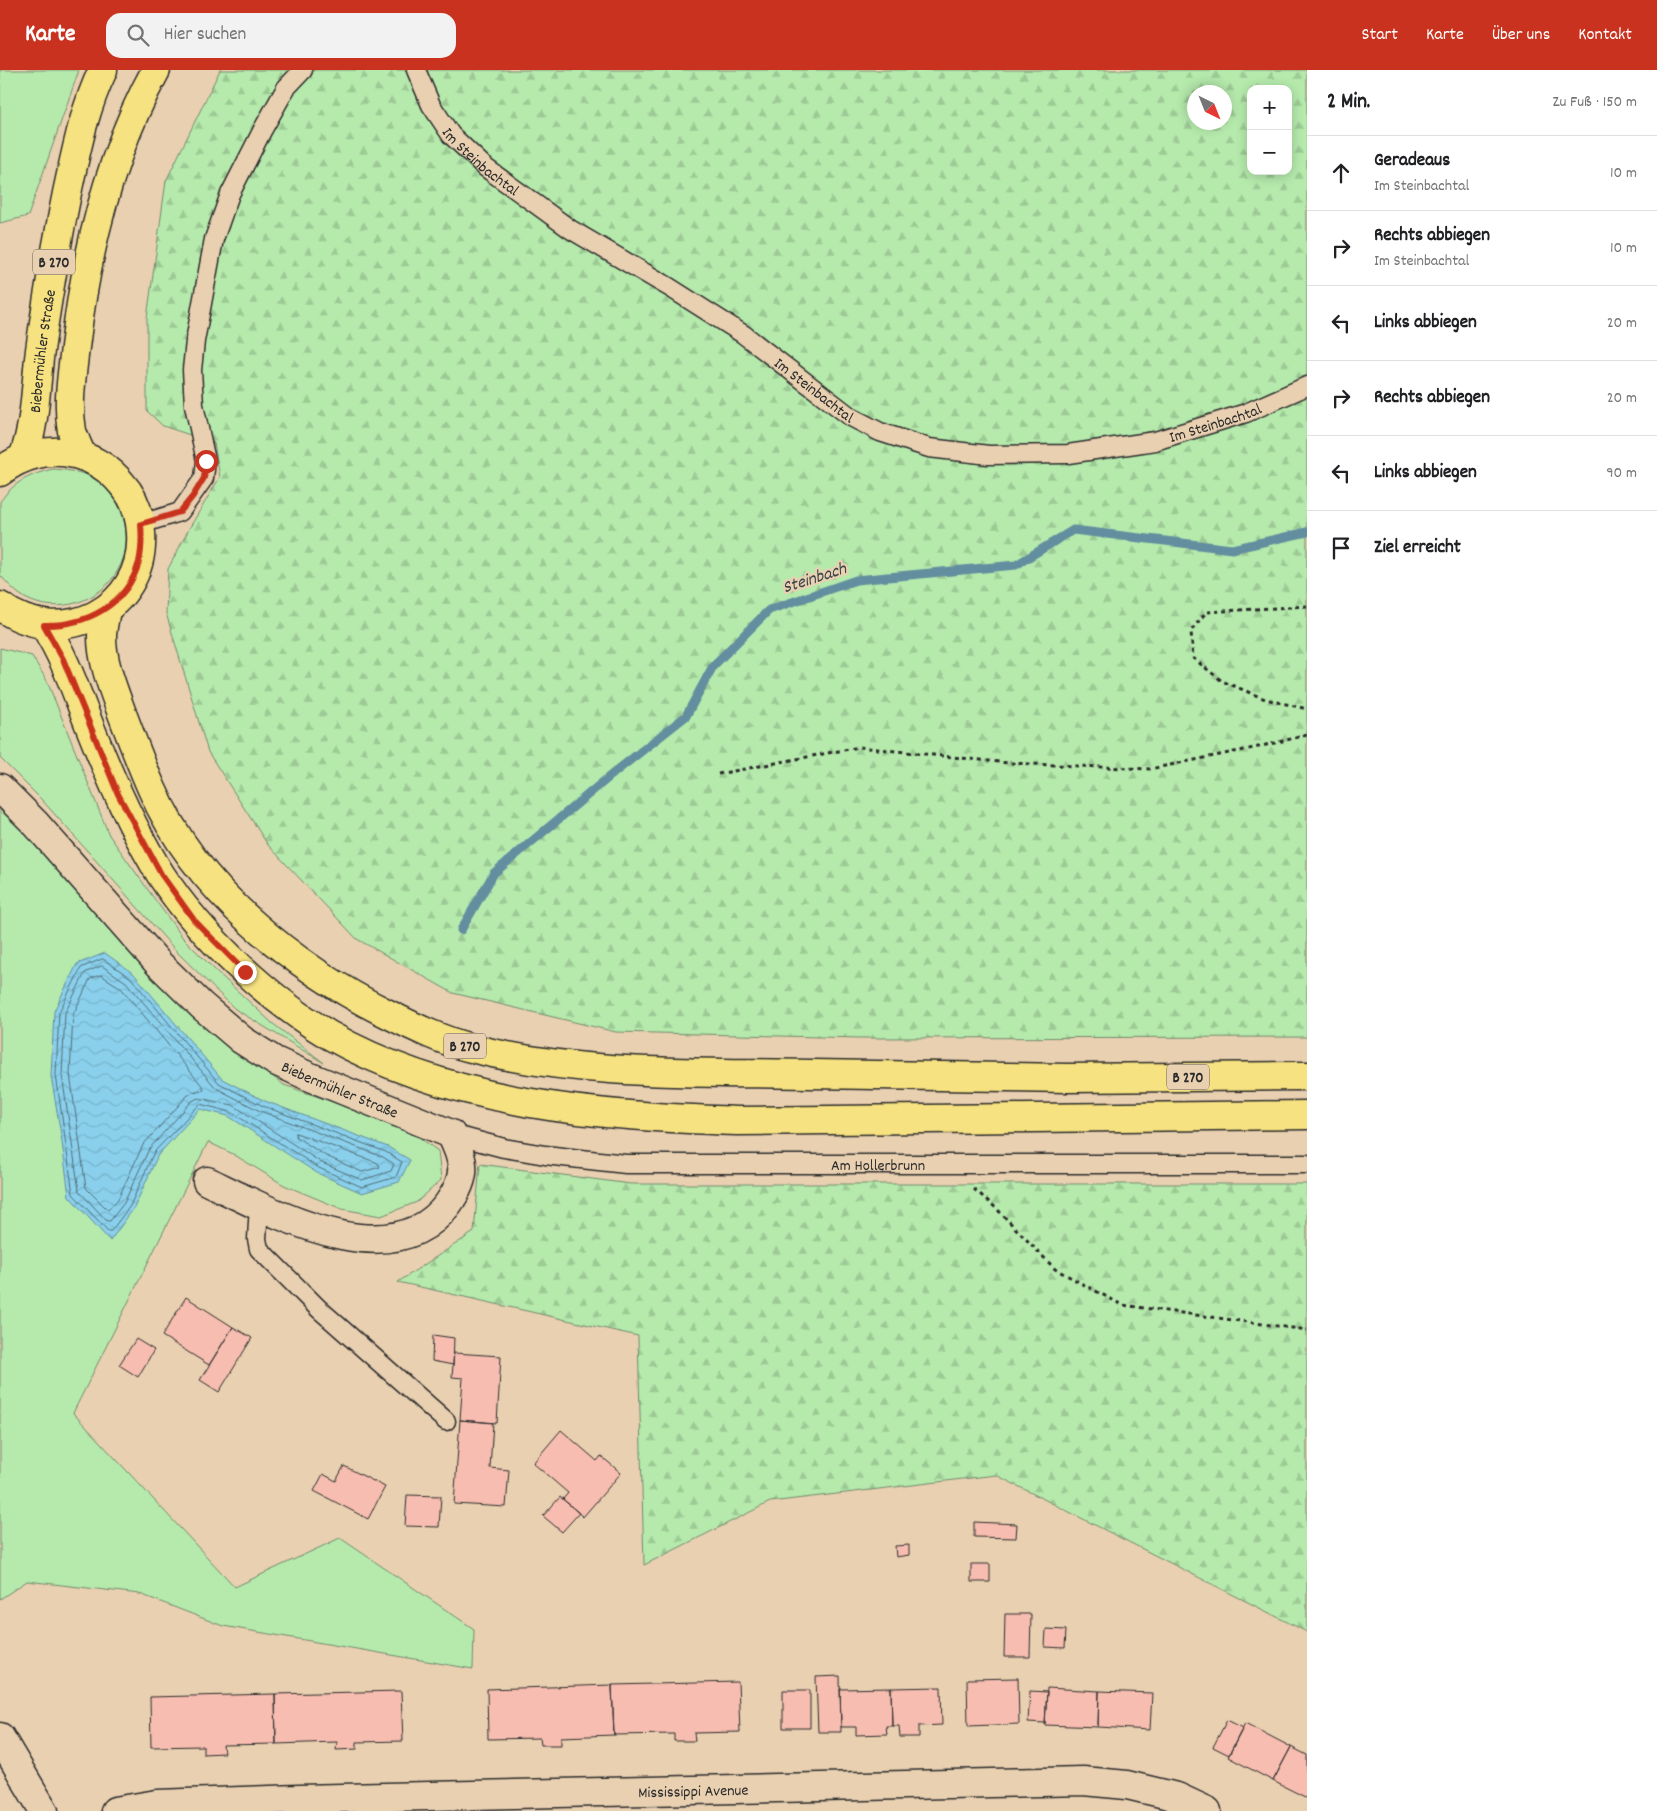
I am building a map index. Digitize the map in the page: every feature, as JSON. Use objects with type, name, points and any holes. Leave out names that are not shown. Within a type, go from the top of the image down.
[{"type":"main road","name":"Biebermühler Straße","points":[[23,458],[30,440],[33,422],[40,344],[58,236],[79,138],[103,70]]},
{"type":"main road","name":"Biebermühler Straße","points":[[82,456],[72,431],[70,390],[86,272],[104,198],[128,130],[156,70]]},
{"type":"main road","points":[[0,472],[23,458],[34,454],[58,452],[82,456],[99,464],[114,475],[127,489],[136,506],[141,524],[142,543],[139,562],[132,580],[121,596],[106,609],[92,617],[61,626],[44,625],[21,618],[0,606]]},
{"type":"main road","name":"B 270","points":[[106,609],[102,638],[106,664],[137,754],[155,796],[174,832],[231,903],[263,932],[314,971],[369,1005],[416,1028],[469,1048],[540,1061],[620,1069],[700,1073],[1068,1078],[1307,1076]]},
{"type":"main road","name":"B 270","points":[[44,625],[63,659],[118,794],[161,874],[194,920],[245,972],[292,1011],[329,1035],[369,1055],[404,1069],[456,1086],[508,1099],[561,1109],[671,1118],[776,1120],[1307,1115]]},
{"type":"street","name":"Biebermühler Straße","points":[[0,788],[36,824],[159,964],[202,1006],[242,1040],[276,1061],[308,1076],[451,1134]]},
{"type":"street","points":[[207,1181],[259,1206],[333,1234],[376,1240],[401,1236],[423,1227],[442,1213],[456,1193],[463,1175],[461,1154],[451,1134]]},
{"type":"street","points":[[0,1737],[44,1811]]},
{"type":"street","name":"Mississippi Avenue","points":[[115,1811],[157,1804],[299,1799],[1074,1781],[1127,1785],[1177,1797],[1207,1811]]},
{"type":"lane","points":[[141,524],[180,512],[204,478],[206,461],[194,405],[192,370],[194,341],[214,239],[230,194],[263,129],[286,88],[302,70]]},
{"type":"lane","name":"Im Steinbachtal","points":[[416,70],[431,105],[451,135],[486,168],[570,229],[670,288],[742,334],[851,417],[880,432],[929,448],[989,455],[1068,454],[1154,441],[1246,413],[1307,386]]},
{"type":"lane","name":"Am Hollerbrunn","points":[[451,1134],[504,1148],[545,1155],[626,1164],[1307,1164]]},
{"type":"lane","points":[[259,1206],[257,1239],[259,1249],[319,1309],[446,1421]]},
{"type":"path","points":[[1307,606],[1206,612],[1191,631],[1193,658],[1222,681],[1265,698],[1307,709]]},
{"type":"path","points":[[718,774],[859,747],[1008,763],[1150,769],[1254,748],[1307,734]]},
{"type":"path","points":[[946,1164],[996,1208],[1055,1269],[1122,1305],[1307,1330]]},
{"type":"green space","points":[[0,70],[79,70],[28,216],[0,223]]},
{"type":"green space","points":[[220,70],[1307,70],[1307,1037],[861,1038],[616,1032],[453,993],[357,939],[268,845],[208,752],[166,613],[168,569],[190,527],[220,477],[214,443],[163,426],[147,411],[147,318],[166,181]]},
{"type":"green space","points":[[53,469],[87,475],[99,482],[109,492],[123,516],[126,529],[126,543],[124,557],[118,570],[101,590],[77,602],[51,606],[25,598],[0,575],[0,502],[11,489],[23,480],[37,473]]},
{"type":"green space","points":[[0,648],[32,656],[47,681],[109,835],[183,938],[272,1023],[324,1063],[235,1009],[178,953],[42,800],[0,758]]},
{"type":"green space","points":[[0,806],[178,1002],[235,1048],[284,1085],[405,1127],[438,1151],[441,1180],[417,1202],[381,1216],[342,1209],[284,1185],[233,1154],[208,1142],[73,1413],[235,1587],[340,1538],[474,1629],[473,1669],[223,1626],[140,1594],[27,1581],[0,1599]]},
{"type":"green space","points":[[480,1164],[630,1184],[1307,1184],[1307,1632],[996,1475],[770,1502],[644,1565],[638,1336],[398,1282],[474,1232]]},
{"type":"water","points":[[105,953],[134,974],[222,1079],[265,1101],[388,1147],[410,1160],[399,1182],[362,1193],[317,1173],[228,1116],[200,1109],[158,1155],[134,1208],[110,1241],[69,1196],[51,1076],[54,1011],[77,964]]},
{"type":"building","points":[[186,1297],[233,1327],[209,1365],[162,1336]]},
{"type":"building","points":[[233,1327],[252,1338],[219,1392],[200,1380]]},
{"type":"building","points":[[433,1335],[454,1338],[453,1365],[432,1361]]},
{"type":"building","points":[[136,1339],[154,1350],[138,1377],[119,1365]]},
{"type":"building","points":[[454,1353],[501,1356],[497,1423],[460,1420],[463,1378],[452,1377]]},
{"type":"building","points":[[460,1420],[493,1423],[490,1468],[509,1470],[506,1507],[454,1504]]},
{"type":"building","points":[[561,1430],[597,1461],[601,1456],[621,1473],[583,1517],[563,1499],[568,1493],[533,1463]]},
{"type":"building","points":[[344,1466],[385,1487],[368,1519],[314,1491],[323,1474],[336,1481]]},
{"type":"building","points":[[407,1495],[441,1496],[439,1527],[405,1526]]},
{"type":"building","points":[[560,1497],[579,1513],[562,1532],[543,1516]]},
{"type":"building","points":[[974,1522],[1017,1524],[1016,1538],[974,1537]]},
{"type":"building","points":[[909,1545],[909,1555],[896,1557],[895,1546]]},
{"type":"building","points":[[971,1564],[990,1564],[990,1582],[971,1582]]},
{"type":"building","points":[[1005,1614],[1031,1614],[1030,1657],[1004,1657]]},
{"type":"building","points":[[1046,1629],[1066,1630],[1065,1648],[1045,1647]]},
{"type":"building","points":[[840,1676],[841,1732],[818,1732],[816,1677]]},
{"type":"building","points":[[1018,1678],[1019,1724],[968,1726],[967,1679]]},
{"type":"building","points":[[738,1682],[740,1732],[694,1733],[695,1741],[674,1741],[674,1734],[614,1735],[612,1685]]},
{"type":"building","points":[[612,1685],[614,1735],[561,1737],[561,1745],[541,1745],[540,1738],[488,1739],[487,1689]]},
{"type":"building","points":[[941,1687],[942,1725],[919,1726],[919,1737],[900,1737],[899,1726],[892,1726],[891,1688]]},
{"type":"building","points":[[891,1688],[892,1726],[886,1726],[887,1734],[856,1735],[856,1727],[841,1727],[840,1689]]},
{"type":"building","points":[[1047,1688],[1099,1691],[1098,1727],[1045,1725]]},
{"type":"building","points":[[783,1690],[810,1690],[810,1728],[783,1728]]},
{"type":"building","points":[[401,1691],[403,1741],[357,1742],[357,1749],[336,1750],[337,1742],[276,1744],[275,1694]]},
{"type":"building","points":[[1030,1691],[1047,1692],[1045,1723],[1028,1722]]},
{"type":"building","points":[[1099,1691],[1152,1693],[1150,1730],[1098,1727]]},
{"type":"building","points":[[275,1694],[276,1744],[223,1745],[224,1753],[203,1754],[203,1746],[151,1747],[150,1697]]},
{"type":"building","points":[[1227,1720],[1243,1728],[1229,1755],[1213,1747]]},
{"type":"building","points":[[1245,1723],[1291,1747],[1273,1781],[1228,1757]]},
{"type":"building","points":[[1291,1747],[1307,1755],[1307,1798],[1273,1781]]},
{"type":"waterway","name":"Steinbach","points":[[461,930],[494,873],[615,772],[686,716],[713,666],[769,610],[856,580],[1016,565],[1073,530],[1232,549],[1307,532]]},
{"type":"route","points":[[206,461],[204,478],[180,512],[141,524],[142,543],[139,562],[132,580],[121,596],[106,609],[92,617],[61,626],[44,625],[56,643],[74,684],[101,756],[141,840],[161,874],[194,920],[245,972]]}]
